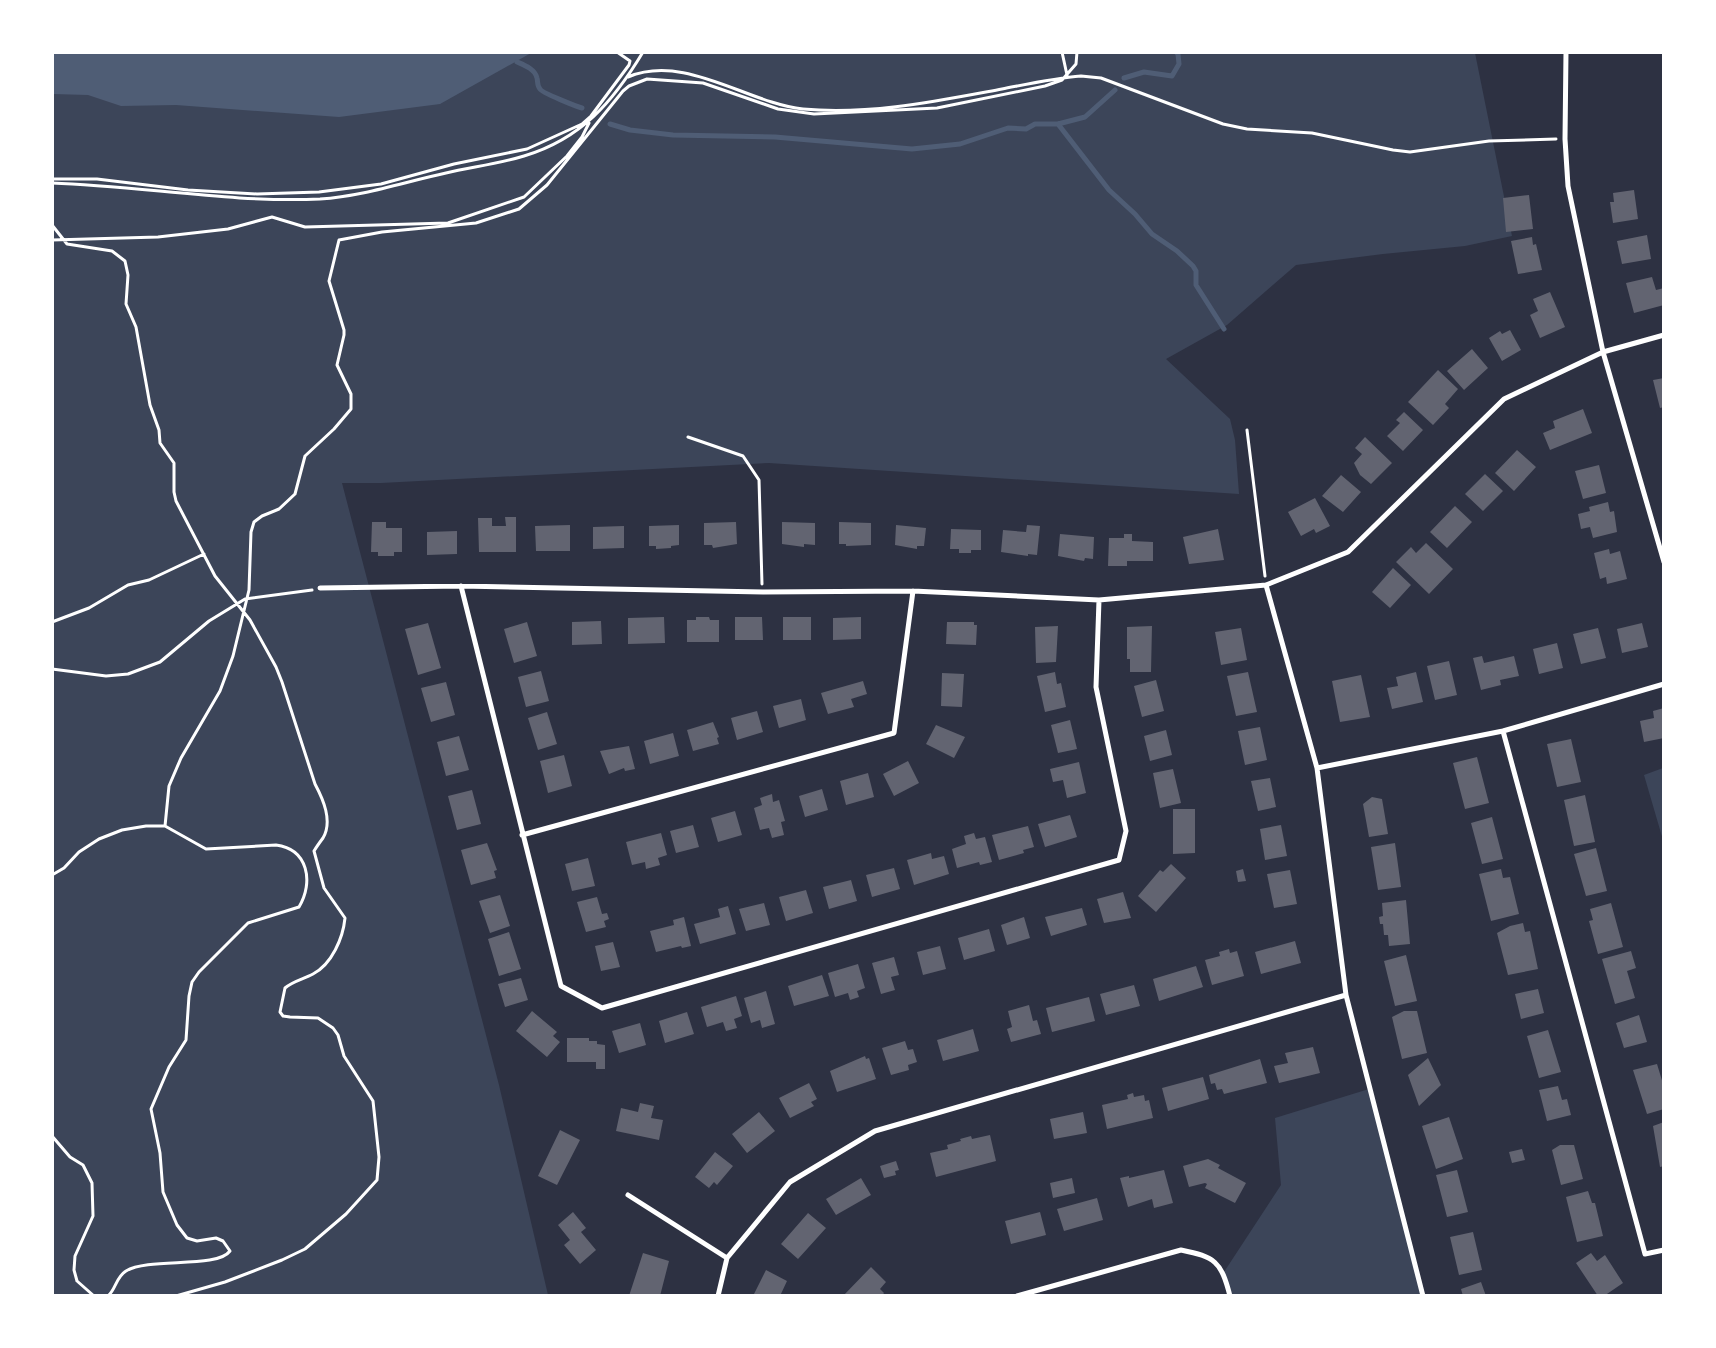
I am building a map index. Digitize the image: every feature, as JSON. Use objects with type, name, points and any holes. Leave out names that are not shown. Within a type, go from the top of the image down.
[{"type":"street","points":[[1566,52],[1565,139],[1568,186],[1602,352],[1664,562]]},
{"type":"street","points":[[320,588],[461,586],[763,592],[913,591],[1099,600],[1266,585],[1348,552],[1504,399],[1602,352],[1664,334]]},
{"type":"street","points":[[1266,585],[1317,768],[1346,995],[1423,1296]]},
{"type":"street","points":[[461,586],[561,986],[602,1008],[1118,860],[1126,830],[1096,687],[1099,600]]},
{"type":"street","points":[[522,835],[894,733],[913,591]]},
{"type":"street","points":[[1317,768],[1503,730],[1664,684]]},
{"type":"street","points":[[1503,730],[1645,1254],[1664,1250]]},
{"type":"street","points":[[718,1296],[727,1258],[790,1182],[875,1131],[1346,995]]},
{"type":"street","points":[[628,1195],[727,1258]]},
{"type":"street","points":[[1017,1296],[1038,1293],[1181,1250],[1208,1256],[1224,1272],[1230,1296]]},
{"type":"path","points":[[52,179],[97,179],[188,190],[257,194],[319,192],[382,184],[454,164],[527,149],[582,124],[595,111],[629,65],[630,61],[617,52]]},
{"type":"path","points":[[52,240],[176,235],[228,229],[272,217],[305,227],[448,223],[524,197],[567,156],[582,137],[589,123],[628,77],[643,52]]},
{"type":"path","points":[[1062,52],[1066,76]]},
{"type":"path","points":[[165,826],[168,786],[181,758],[220,691],[233,656],[250,582],[251,532],[254,522],[262,516],[279,509],[295,494],[305,456],[334,429],[351,409],[351,394],[337,365],[344,330],[328,281],[339,240],[382,232],[476,223],[519,209],[547,185],[623,91],[629,86],[647,79],[703,83],[778,109],[828,115],[956,105],[1045,86],[1066,76],[1076,64],[1077,52]]},
{"type":"path","points":[[628,77],[641,72],[668,71],[718,82],[786,106],[840,110],[940,101],[1066,76],[1101,78],[1223,124],[1247,129],[1312,133],[1393,150],[1410,152],[1489,141],[1565,139]]},
{"type":"path","points":[[52,183],[237,198],[344,197],[526,156],[589,123]]},
{"type":"path","points":[[52,225],[62,240],[70,245],[112,251],[125,262],[128,275],[126,304],[136,328],[152,414],[159,430],[160,443],[174,463],[174,492],[176,501],[215,576],[243,611],[276,667],[314,784],[321,794],[328,825],[324,836],[314,851],[315,856],[324,888],[345,918],[339,942],[327,961],[313,974],[285,988],[280,1012],[290,1017],[318,1018],[334,1028],[344,1056],[373,1101],[379,1169],[377,1180],[346,1214],[305,1249],[266,1267],[238,1275],[225,1282],[176,1296]]},
{"type":"path","points":[[1248,430],[1266,585]]},
{"type":"path","points":[[688,437],[744,456],[755,470],[759,480],[763,592]]},
{"type":"path","points":[[52,622],[89,608],[128,585],[148,580],[204,554]]},
{"type":"path","points":[[52,669],[106,676],[138,671],[160,662],[209,621],[236,603],[246,599],[320,588]]},
{"type":"path","points":[[52,875],[64,868],[79,852],[99,839],[122,830],[165,826],[206,849],[276,845],[294,850],[305,868],[306,893],[299,907],[248,923],[199,972],[192,982],[189,996],[186,1040],[152,1101],[152,1119],[160,1153],[163,1192],[171,1214],[187,1238],[197,1241],[216,1238],[223,1241],[230,1251],[224,1258],[137,1266],[121,1275],[108,1296]]},
{"type":"path","points":[[52,1136],[70,1157],[83,1165],[92,1183],[93,1216],[76,1256],[74,1270],[78,1281],[94,1296]]},
{"type":"shaded area","points":[[53,52],[531,53],[440,104],[339,117],[176,105],[121,106],[88,95],[53,94]]},
{"type":"shaded area","points":[[52,53],[1475,53],[1512,236],[1465,246],[1296,265],[1227,325],[1166,359],[1230,419],[1235,440],[1239,494],[769,463],[381,483],[342,483],[499,1085],[548,1295],[53,1295]]},
{"type":"shaded area","points":[[1664,768],[1663,840],[1644,775]]},
{"type":"shaded area","points":[[1369,1089],[1423,1295],[1230,1295],[1224,1272],[1281,1185],[1275,1118]]},
{"type":"building","points":[[1634,190],[1638,219],[1613,223],[1610,202],[1614,202],[1613,193]]},
{"type":"building","points":[[1529,195],[1533,229],[1506,232],[1503,198]]},
{"type":"building","points":[[1647,235],[1651,259],[1622,264],[1617,241]]},
{"type":"building","points":[[1532,237],[1533,245],[1536,244],[1542,270],[1518,274],[1511,241]]},
{"type":"building","points":[[1652,277],[1656,290],[1664,288],[1664,305],[1634,313],[1626,283]]},
{"type":"building","points":[[1550,292],[1565,327],[1540,338],[1530,315],[1538,311],[1533,299]]},
{"type":"building","points":[[1510,330],[1521,350],[1502,361],[1489,338],[1500,331],[1502,334]]},
{"type":"building","points":[[1472,349],[1488,368],[1464,390],[1447,371]]},
{"type":"building","points":[[1438,370],[1458,389],[1445,404],[1449,408],[1433,425],[1408,402]]},
{"type":"building","points":[[1664,378],[1664,407],[1660,408],[1653,380]]},
{"type":"building","points":[[1583,409],[1592,433],[1550,450],[1543,433],[1555,428],[1553,421]]},
{"type":"building","points":[[1404,412],[1423,430],[1403,451],[1387,436],[1400,423],[1396,420]]},
{"type":"building","points":[[1365,437],[1392,463],[1371,484],[1360,475],[1354,463],[1362,454],[1355,448]]},
{"type":"building","points":[[1517,450],[1536,467],[1514,491],[1495,473]]},
{"type":"building","points":[[1599,465],[1606,493],[1583,499],[1575,471]]},
{"type":"building","points":[[1485,474],[1503,491],[1483,511],[1465,494]]},
{"type":"building","points":[[1341,475],[1361,492],[1343,512],[1322,496]]},
{"type":"building","points":[[1315,498],[1330,526],[1316,533],[1314,529],[1301,536],[1288,512]]},
{"type":"building","points":[[1608,502],[1610,512],[1614,511],[1617,532],[1593,538],[1590,527],[1581,529],[1578,514],[1590,511],[1589,507]]},
{"type":"building","points":[[1455,506],[1472,522],[1447,548],[1430,532]]},
{"type":"building","points":[[505,517],[516,517],[516,552],[479,552],[478,518],[492,518],[492,526],[506,526]]},
{"type":"building","points":[[372,522],[386,522],[386,528],[402,528],[402,552],[394,552],[394,556],[378,556],[378,552],[371,552]]},
{"type":"building","points":[[736,522],[737,544],[713,548],[712,545],[704,545],[704,523]]},
{"type":"building","points":[[782,522],[815,523],[815,545],[804,544],[804,547],[782,544]]},
{"type":"building","points":[[839,522],[871,523],[871,545],[846,546],[846,544],[839,544]]},
{"type":"building","points":[[570,525],[570,551],[536,551],[535,526]]},
{"type":"building","points":[[679,525],[679,545],[671,546],[671,548],[656,549],[656,546],[649,546],[649,526]]},
{"type":"building","points":[[896,525],[926,528],[924,546],[917,546],[917,549],[895,545]]},
{"type":"building","points":[[1027,525],[1040,526],[1037,555],[1028,554],[1028,556],[1001,552],[1003,530],[1026,532]]},
{"type":"building","points":[[624,526],[624,548],[593,549],[593,527]]},
{"type":"building","points":[[951,529],[981,530],[981,550],[971,550],[971,553],[959,553],[959,549],[950,549]]},
{"type":"building","points":[[1218,529],[1224,560],[1189,564],[1183,537]]},
{"type":"building","points":[[457,531],[457,554],[427,555],[427,532]]},
{"type":"building","points":[[1060,534],[1094,537],[1093,559],[1085,558],[1084,561],[1058,556]]},
{"type":"building","points":[[1124,534],[1132,534],[1132,541],[1153,542],[1153,561],[1127,561],[1127,566],[1108,566],[1109,538],[1124,538]]},
{"type":"building","points":[[1426,543],[1453,569],[1429,594],[1396,562],[1411,547],[1416,553]]},
{"type":"building","points":[[1609,549],[1610,554],[1620,551],[1627,579],[1607,584],[1606,577],[1600,579],[1594,553]]},
{"type":"building","points":[[1393,568],[1411,585],[1390,608],[1372,592]]},
{"type":"building","points":[[664,617],[665,643],[628,644],[628,618]]},
{"type":"building","points":[[696,617],[709,617],[710,620],[719,620],[719,642],[687,642],[687,620],[696,620]]},
{"type":"building","points":[[735,617],[762,617],[763,640],[735,640]]},
{"type":"building","points":[[783,617],[811,617],[811,640],[783,640]]},
{"type":"building","points":[[861,617],[861,639],[833,640],[833,618]]},
{"type":"building","points":[[601,621],[602,644],[572,645],[572,622]]},
{"type":"building","points":[[527,622],[537,656],[514,663],[504,629]]},
{"type":"building","points":[[947,622],[974,622],[974,625],[977,625],[976,645],[946,644]]},
{"type":"building","points":[[428,623],[441,668],[418,675],[405,629]]},
{"type":"building","points":[[1642,623],[1648,647],[1622,653],[1617,629]]},
{"type":"building","points":[[1058,626],[1056,662],[1036,663],[1035,627]]},
{"type":"building","points":[[1152,626],[1151,672],[1130,672],[1130,659],[1127,659],[1127,627]]},
{"type":"building","points":[[1241,628],[1247,660],[1221,665],[1215,632]]},
{"type":"building","points":[[1598,628],[1606,658],[1581,664],[1573,634]]},
{"type":"building","points":[[1557,643],[1563,668],[1539,674],[1533,649]]},
{"type":"building","points":[[1482,656],[1484,663],[1514,656],[1519,676],[1500,680],[1501,685],[1481,690],[1473,658]]},
{"type":"building","points":[[1449,661],[1457,695],[1435,700],[1427,666]]},
{"type":"building","points":[[541,671],[549,701],[526,707],[518,677]]},
{"type":"building","points":[[1055,672],[1057,684],[1061,683],[1066,707],[1045,712],[1037,676]]},
{"type":"building","points":[[1248,672],[1257,712],[1236,716],[1227,676]]},
{"type":"building","points":[[1416,672],[1423,702],[1392,709],[1387,688],[1398,686],[1396,677]]},
{"type":"building","points":[[942,673],[964,674],[962,707],[941,706]]},
{"type":"building","points":[[1361,675],[1370,717],[1340,722],[1332,681]]},
{"type":"building","points":[[1156,680],[1164,711],[1142,717],[1134,686]]},
{"type":"building","points":[[863,681],[867,694],[851,699],[854,707],[828,714],[821,693]]},
{"type":"building","points":[[446,682],[455,715],[431,722],[421,688]]},
{"type":"building","points":[[801,699],[806,720],[779,728],[773,706]]},
{"type":"building","points":[[1664,708],[1664,738],[1644,742],[1640,721],[1654,718],[1653,711]]},
{"type":"building","points":[[757,711],[763,732],[737,740],[731,718]]},
{"type":"building","points":[[547,712],[557,744],[538,750],[528,718]]},
{"type":"building","points":[[1070,720],[1077,749],[1058,753],[1051,725]]},
{"type":"building","points":[[713,722],[719,737],[717,738],[719,744],[693,751],[687,730]]},
{"type":"building","points":[[936,725],[965,737],[954,758],[926,744]]},
{"type":"building","points":[[1260,727],[1267,760],[1245,765],[1238,731]]},
{"type":"building","points":[[1166,730],[1172,755],[1150,761],[1144,736]]},
{"type":"building","points":[[673,733],[679,756],[650,764],[644,741]]},
{"type":"building","points":[[459,736],[469,770],[446,776],[437,742]]},
{"type":"building","points":[[1571,739],[1581,782],[1557,787],[1547,744]]},
{"type":"building","points":[[629,746],[635,769],[625,771],[624,768],[609,774],[600,751]]},
{"type":"building","points":[[564,755],[572,786],[548,793],[540,761]]},
{"type":"building","points":[[1477,757],[1489,803],[1465,809],[1453,763]]},
{"type":"building","points":[[908,761],[919,783],[894,796],[883,774]]},
{"type":"building","points":[[1079,762],[1086,793],[1067,798],[1063,780],[1053,782],[1050,769]]},
{"type":"building","points":[[1173,769],[1181,803],[1160,808],[1153,773]]},
{"type":"building","points":[[868,773],[874,797],[846,805],[840,781]]},
{"type":"building","points":[[1270,778],[1276,807],[1258,811],[1251,781]]},
{"type":"building","points":[[822,789],[828,810],[805,817],[799,796]]},
{"type":"building","points":[[472,790],[481,824],[457,830],[448,796]]},
{"type":"building","points":[[772,794],[773,802],[779,800],[785,821],[781,822],[784,835],[772,838],[769,828],[760,830],[754,808],[762,805],[760,798]]},
{"type":"building","points":[[1585,795],[1595,842],[1574,846],[1564,800]]},
{"type":"building","points":[[1372,797],[1382,799],[1388,834],[1369,837],[1363,804]]},
{"type":"building","points":[[1173,809],[1195,809],[1195,853],[1173,854]]},
{"type":"building","points":[[735,811],[742,835],[718,842],[711,818]]},
{"type":"building","points":[[1070,815],[1077,837],[1045,847],[1038,824]]},
{"type":"building","points":[[1492,817],[1503,859],[1482,864],[1471,823]]},
{"type":"building","points":[[693,825],[699,847],[676,853],[670,831]]},
{"type":"building","points":[[1281,825],[1287,856],[1265,860],[1260,829]]},
{"type":"building","points":[[1028,826],[1034,847],[1023,850],[1024,853],[999,860],[992,835]]},
{"type":"building","points":[[661,833],[667,855],[658,858],[660,865],[646,869],[645,862],[632,865],[626,842]]},
{"type":"building","points":[[974,833],[976,839],[985,837],[992,862],[980,865],[979,862],[957,868],[952,849],[966,844],[964,836]]},
{"type":"building","points":[[487,843],[497,870],[494,871],[496,878],[471,885],[461,850]]},
{"type":"building","points":[[1395,843],[1401,887],[1378,890],[1371,847]]},
{"type":"building","points":[[1596,848],[1607,891],[1586,896],[1574,854]]},
{"type":"building","points":[[931,853],[932,859],[944,856],[949,874],[914,885],[907,860]]},
{"type":"building","points":[[588,858],[595,886],[572,891],[565,864]]},
{"type":"building","points":[[1171,864],[1186,878],[1156,912],[1138,896],[1160,870],[1163,872]]},
{"type":"building","points":[[894,868],[900,889],[872,897],[866,875]]},
{"type":"building","points":[[1243,869],[1246,881],[1238,882],[1236,871]]},
{"type":"building","points":[[1501,869],[1503,878],[1510,877],[1519,914],[1491,921],[1479,874]]},
{"type":"building","points":[[1290,870],[1297,904],[1274,908],[1267,874]]},
{"type":"building","points":[[851,880],[857,901],[829,909],[823,887]]},
{"type":"building","points":[[806,890],[813,913],[786,921],[779,897]]},
{"type":"building","points":[[1123,892],[1131,918],[1104,923],[1097,899]]},
{"type":"building","points":[[500,895],[510,926],[490,933],[479,901]]},
{"type":"building","points":[[597,897],[602,914],[607,913],[609,919],[604,921],[606,927],[586,932],[577,902]]},
{"type":"building","points":[[1406,900],[1410,944],[1389,946],[1388,935],[1384,935],[1383,924],[1380,924],[1379,917],[1383,916],[1382,903]]},
{"type":"building","points":[[764,903],[770,925],[746,931],[739,909]]},
{"type":"building","points":[[1611,903],[1623,947],[1598,954],[1589,921],[1593,920],[1590,909]]},
{"type":"building","points":[[728,906],[736,934],[700,944],[694,924],[720,917],[718,909]]},
{"type":"building","points":[[1082,908],[1087,925],[1051,936],[1045,917]]},
{"type":"building","points":[[684,917],[691,946],[682,948],[681,946],[656,952],[650,931],[674,925],[673,920]]},
{"type":"building","points":[[1024,917],[1030,938],[1007,945],[1001,925]]},
{"type":"building","points":[[1523,923],[1525,932],[1530,931],[1538,969],[1508,975],[1497,933],[1510,926]]},
{"type":"building","points":[[989,929],[995,951],[964,960],[958,938]]},
{"type":"building","points":[[509,932],[521,969],[499,976],[488,939]]},
{"type":"building","points":[[1295,941],[1301,963],[1261,974],[1255,952]]},
{"type":"building","points":[[613,942],[620,967],[601,971],[595,946]]},
{"type":"building","points":[[940,946],[946,969],[923,975],[917,952]]},
{"type":"building","points":[[1229,949],[1230,953],[1237,951],[1244,976],[1212,985],[1205,960],[1220,956],[1219,952]]},
{"type":"building","points":[[1631,951],[1636,968],[1627,971],[1635,998],[1615,1004],[1602,959]]},
{"type":"building","points":[[1406,955],[1417,1001],[1395,1006],[1384,961]]},
{"type":"building","points":[[894,957],[899,975],[891,977],[895,990],[881,994],[872,963]]},
{"type":"building","points":[[858,964],[865,988],[857,991],[859,997],[850,1000],[848,993],[835,997],[828,973]]},
{"type":"building","points":[[1196,966],[1203,987],[1159,1001],[1153,979]]},
{"type":"building","points":[[822,975],[829,996],[794,1006],[788,986]]},
{"type":"building","points":[[521,978],[528,1000],[505,1007],[498,984]]},
{"type":"building","points":[[1134,985],[1140,1006],[1106,1015],[1100,994]]},
{"type":"building","points":[[1538,989],[1544,1013],[1521,1019],[1515,994]]},
{"type":"building","points":[[766,991],[775,1024],[762,1028],[760,1020],[751,1023],[744,998]]},
{"type":"building","points":[[736,996],[742,1016],[734,1019],[737,1028],[726,1031],[723,1022],[707,1027],[701,1007]]},
{"type":"building","points":[[1089,997],[1095,1021],[1052,1032],[1046,1008]]},
{"type":"building","points":[[1029,1005],[1033,1021],[1037,1020],[1041,1034],[1011,1042],[1007,1029],[1012,1027],[1008,1011]]},
{"type":"building","points":[[532,1011],[557,1032],[553,1036],[560,1042],[547,1057],[516,1031]]},
{"type":"building","points":[[1404,1011],[1417,1011],[1427,1053],[1402,1059],[1392,1017]]},
{"type":"building","points":[[687,1012],[694,1034],[665,1043],[659,1021]]},
{"type":"building","points":[[1639,1015],[1647,1042],[1624,1048],[1616,1023]]},
{"type":"building","points":[[640,1023],[646,1045],[619,1053],[612,1031]]},
{"type":"building","points":[[973,1029],[979,1051],[943,1061],[937,1040]]},
{"type":"building","points":[[1548,1030],[1561,1072],[1539,1078],[1527,1036]]},
{"type":"building","points":[[567,1038],[589,1038],[589,1041],[597,1041],[597,1044],[605,1045],[605,1069],[596,1069],[596,1062],[567,1062]]},
{"type":"building","points":[[905,1041],[908,1050],[913,1049],[917,1062],[908,1065],[909,1070],[891,1075],[882,1048]]},
{"type":"building","points":[[1313,1047],[1320,1073],[1279,1083],[1274,1066],[1288,1063],[1285,1053]]},
{"type":"building","points":[[865,1056],[866,1059],[869,1058],[876,1079],[837,1092],[830,1071]]},
{"type":"building","points":[[1428,1058],[1441,1085],[1419,1106],[1408,1075]]},
{"type":"building","points":[[1260,1059],[1267,1083],[1224,1094],[1222,1089],[1217,1090],[1215,1083],[1211,1084],[1209,1075]]},
{"type":"building","points":[[1657,1064],[1664,1087],[1664,1109],[1647,1114],[1633,1070]]},
{"type":"building","points":[[1203,1077],[1209,1099],[1168,1111],[1162,1088]]},
{"type":"building","points":[[809,1083],[817,1099],[811,1102],[814,1106],[790,1118],[779,1098]]},
{"type":"building","points":[[1558,1086],[1562,1100],[1567,1099],[1571,1115],[1547,1121],[1539,1090]]},
{"type":"building","points":[[1133,1093],[1134,1097],[1144,1095],[1145,1101],[1149,1100],[1153,1118],[1107,1129],[1102,1105],[1128,1099],[1127,1095]]},
{"type":"building","points":[[640,1103],[654,1106],[651,1118],[663,1120],[659,1140],[616,1131],[621,1108],[638,1112]]},
{"type":"building","points":[[759,1112],[775,1131],[747,1153],[732,1134]]},
{"type":"building","points":[[1083,1112],[1087,1133],[1054,1139],[1050,1119]]},
{"type":"building","points":[[1449,1117],[1463,1159],[1436,1169],[1422,1126]]},
{"type":"building","points":[[1664,1122],[1664,1166],[1660,1167],[1653,1126]]},
{"type":"building","points":[[560,1130],[580,1140],[557,1185],[538,1176]]},
{"type":"building","points":[[990,1135],[996,1161],[936,1177],[930,1153],[948,1149],[947,1145],[961,1141],[960,1139],[971,1136],[972,1139]]},
{"type":"building","points":[[1560,1145],[1574,1145],[1583,1179],[1561,1185],[1552,1150]]},
{"type":"building","points":[[1522,1149],[1525,1160],[1512,1163],[1509,1152]]},
{"type":"building","points":[[715,1152],[733,1166],[717,1185],[714,1182],[709,1188],[695,1177]]},
{"type":"building","points":[[1208,1159],[1220,1165],[1218,1168],[1246,1183],[1235,1203],[1205,1188],[1207,1184],[1205,1183],[1189,1187],[1183,1166]]},
{"type":"building","points":[[896,1161],[899,1170],[895,1171],[896,1175],[884,1178],[880,1166]]},
{"type":"building","points":[[1164,1170],[1173,1203],[1154,1208],[1152,1199],[1128,1207],[1120,1178],[1129,1176],[1129,1178]]},
{"type":"building","points":[[1457,1170],[1468,1212],[1447,1217],[1436,1175]]},
{"type":"building","points":[[861,1178],[871,1195],[836,1215],[826,1199]]},
{"type":"building","points":[[1072,1178],[1075,1193],[1053,1198],[1050,1183]]},
{"type":"building","points":[[1588,1191],[1592,1203],[1595,1203],[1603,1236],[1577,1242],[1566,1197]]},
{"type":"building","points":[[1097,1198],[1103,1220],[1064,1231],[1057,1209]]},
{"type":"building","points":[[573,1212],[586,1228],[581,1232],[596,1250],[580,1264],[564,1245],[570,1240],[558,1225]]},
{"type":"building","points":[[1040,1212],[1046,1235],[1011,1244],[1005,1221]]},
{"type":"building","points":[[808,1213],[826,1228],[798,1259],[781,1244]]},
{"type":"building","points":[[1473,1232],[1482,1270],[1459,1275],[1450,1237]]},
{"type":"building","points":[[643,1253],[669,1261],[660,1296],[629,1296]]},
{"type":"building","points":[[1591,1253],[1597,1261],[1605,1255],[1623,1283],[1604,1296],[1598,1296],[1576,1263]]},
{"type":"building","points":[[871,1267],[886,1282],[880,1289],[884,1293],[882,1296],[843,1296]]},
{"type":"building","points":[[766,1270],[787,1281],[780,1296],[753,1296]]},
{"type":"building","points":[[1481,1282],[1486,1296],[1463,1296],[1461,1289]]},
{"type":"waterway","points":[[1124,78],[1144,72],[1172,76],[1179,64],[1176,52]]},
{"type":"waterway","points":[[517,62],[534,72],[538,87],[542,91],[582,108]]},
{"type":"waterway","points":[[610,124],[630,130],[673,135],[775,137],[912,149],[960,144],[1008,128],[1026,129],[1035,124],[1058,124],[1085,117],[1115,90]]},
{"type":"waterway","points":[[1058,124],[1109,190],[1135,214],[1152,234],[1177,251],[1193,266],[1196,271],[1196,285],[1224,329]]}]
